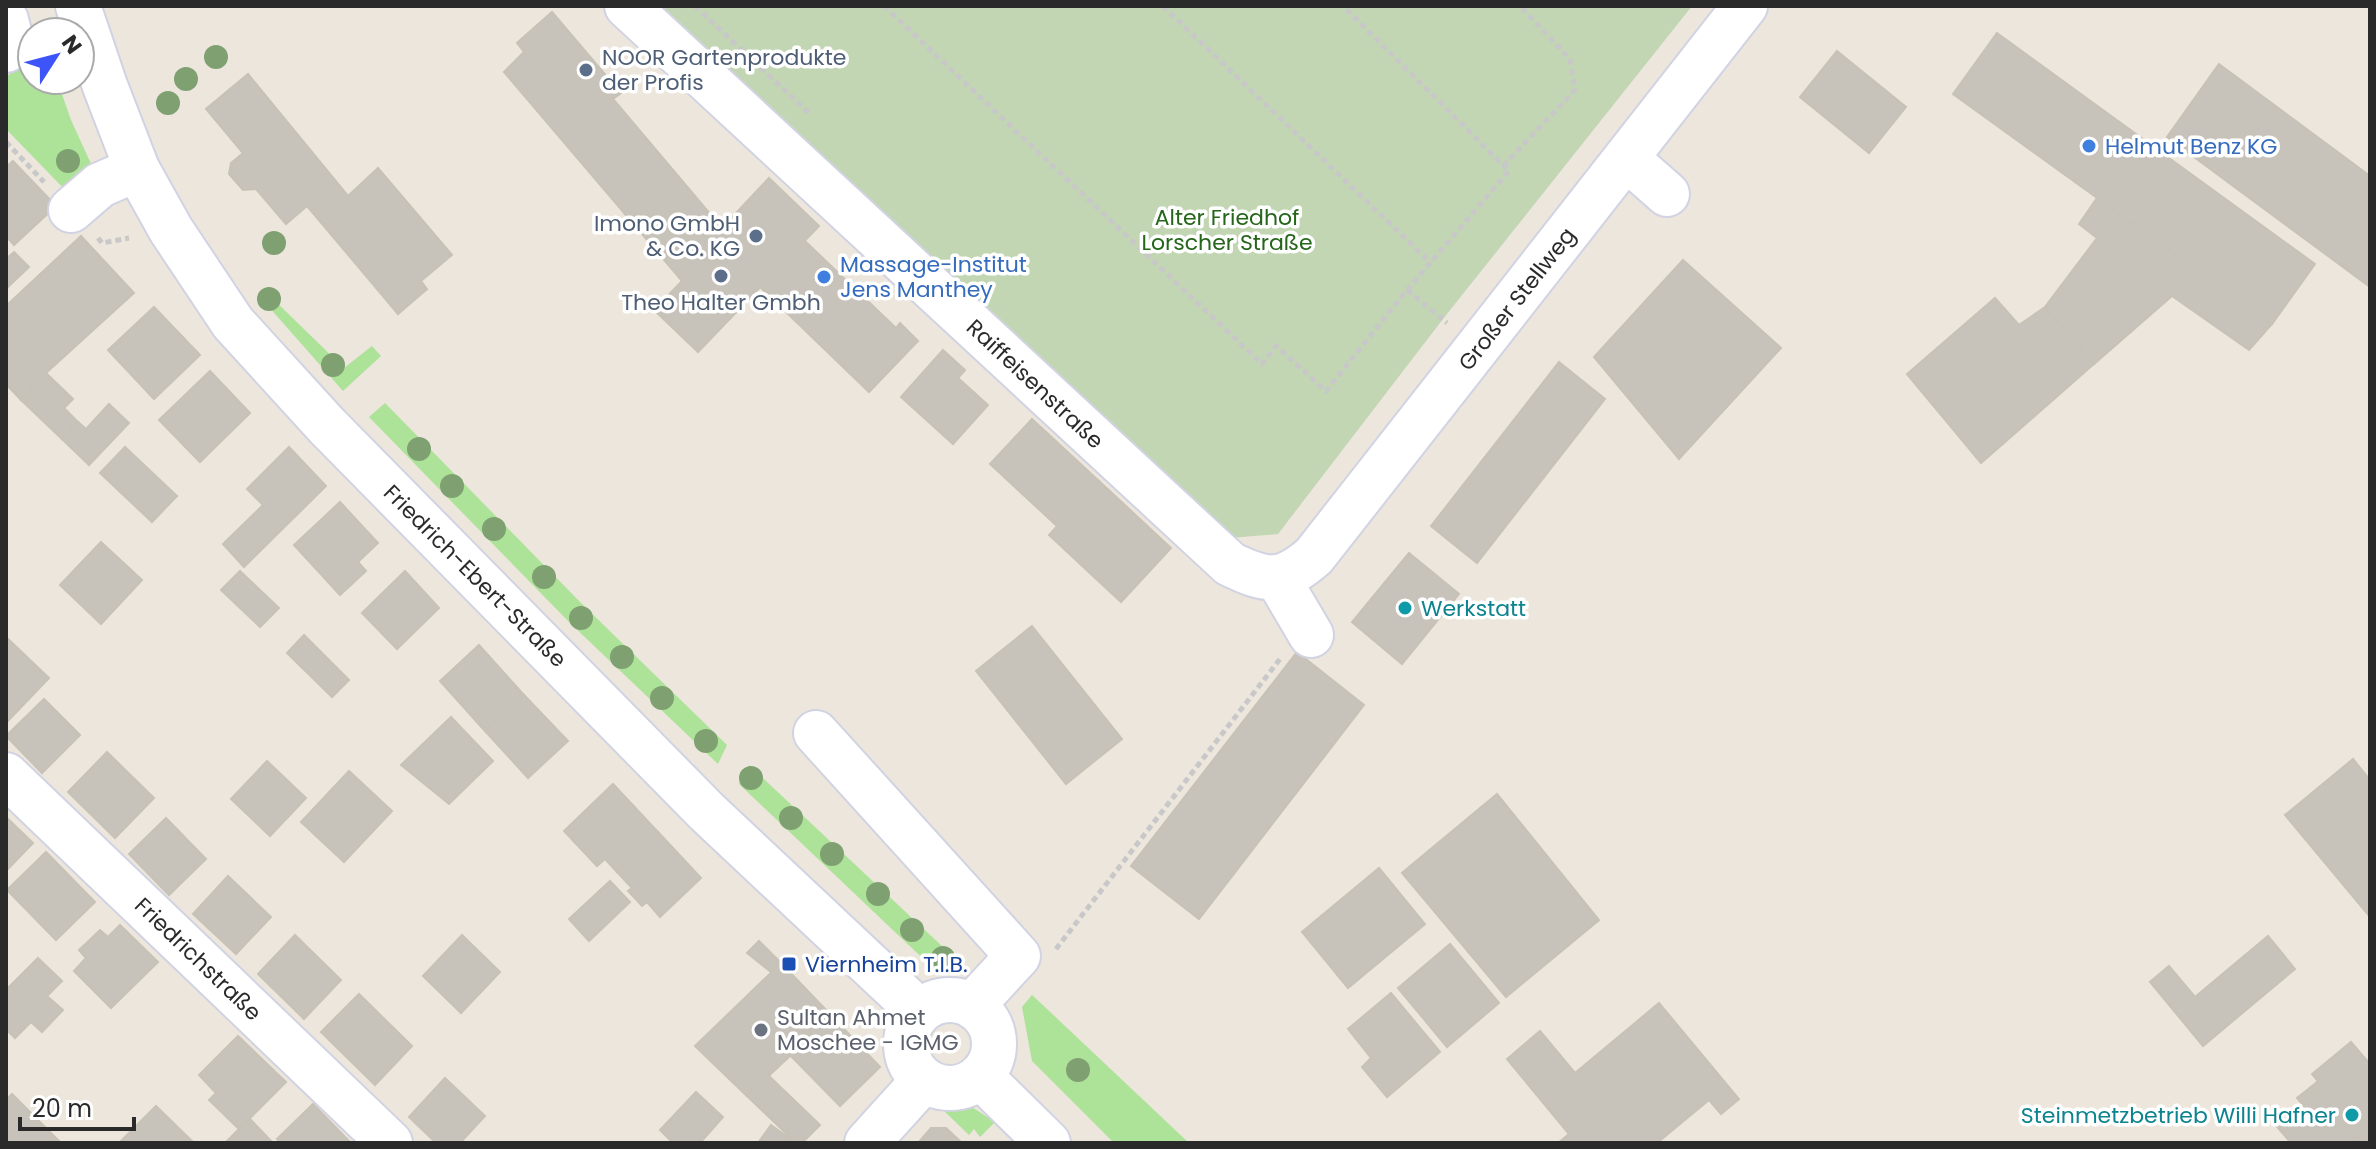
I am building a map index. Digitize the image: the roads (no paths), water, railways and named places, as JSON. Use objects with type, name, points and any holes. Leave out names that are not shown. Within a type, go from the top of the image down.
[{"type":"street","name":"Friedrich-Ebert-Straße","points":[[78,6],[137,169],[171,230],[233,323],[279,375],[707,812],[919,1011]]},
{"type":"street","name":"Friedrich-Ebert-Straße","points":[[92,6],[105,86]]},
{"type":"street","name":"Raiffeisenstraße","points":[[627,6],[1230,564],[1254,576],[1278,579]]},
{"type":"street","name":"Großer Stellweg","points":[[1278,579],[1296,572],[1314,556],[1745,6]]},
{"type":"street","points":[[6,20],[10,36],[6,50]]},
{"type":"street","points":[[1626,158],[1667,194]]},
{"type":"street","points":[[71,210],[100,185],[137,169]]},
{"type":"street","points":[[1278,579],[1297,646]]},
{"type":"street","points":[[816,733],[1018,956],[981,996],[975,1008]]},
{"type":"street","name":"Friedrichstraße","points":[[6,775],[390,1143]]},
{"type":"street","points":[[944,1000],[959,1000],[975,1008],[991,1027],[994,1041],[993,1055],[980,1076],[963,1086],[948,1088],[924,1080],[906,1053],[910,1025],[919,1011],[944,1000]]},
{"type":"street","points":[[980,1076],[1048,1143]]},
{"type":"street","points":[[867,1143],[924,1080]]},
{"type":"place","name":"NOOR Gartenprodukte der Profis","points":[[586,70]]},
{"type":"place","name":"Helmut Benz KG","points":[[2089,146]]},
{"type":"place","name":"Imono GmbH & Co. KG","points":[[756,236]]},
{"type":"place","name":"Theo Halter Gmbh","points":[[721,276]]},
{"type":"place","name":"Massage-Institut Jens Manthey","points":[[824,277]]},
{"type":"place","name":"Werkstatt","points":[[1405,608]]},
{"type":"place","name":"Viernheim T.I.B.","points":[[789,964]]},
{"type":"place","name":"Sultan Ahmet Moschee - IGMG","points":[[761,1030]]},
{"type":"place","name":"Steinmetzbetrieb Willi Hafner","points":[[2352,1115]]},
{"type":"park label","name":"Alter Friedhof Lorscher Straße","points":[[1227,230]]}]
